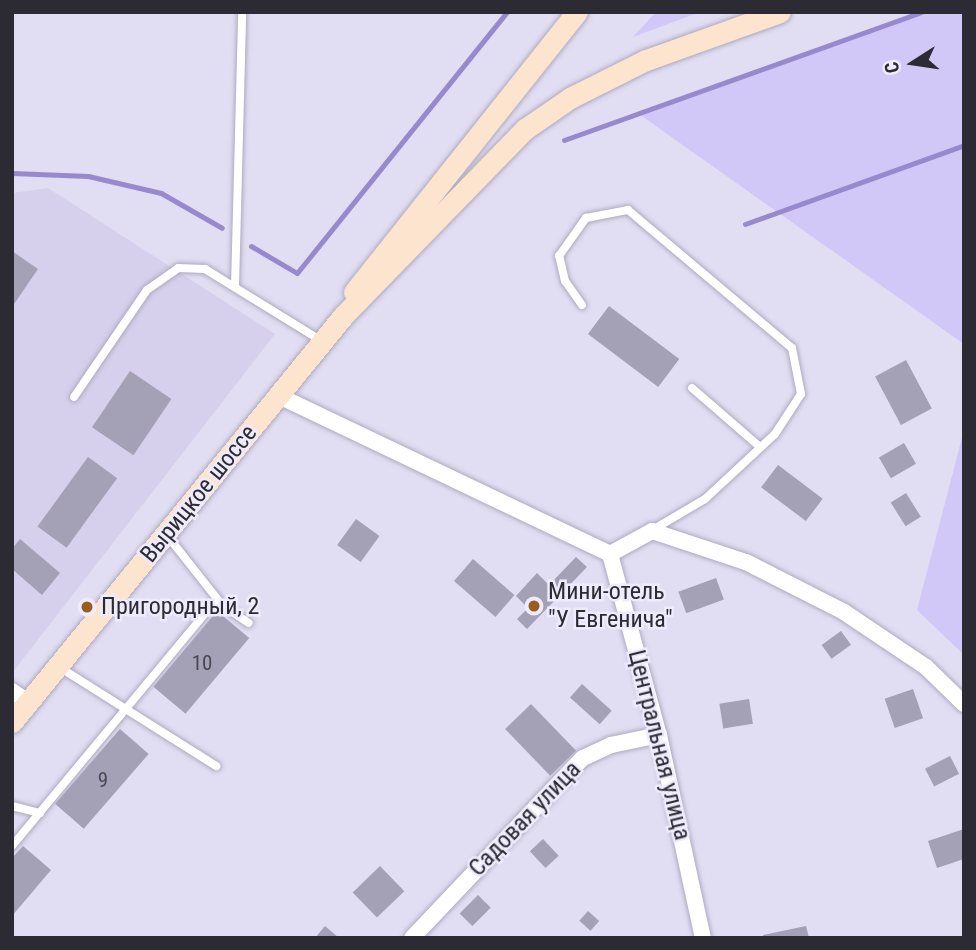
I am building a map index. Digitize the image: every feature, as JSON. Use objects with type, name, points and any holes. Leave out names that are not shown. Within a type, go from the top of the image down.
[{"type":"main road","points":[[351,311],[351,296],[543,55],[574,12]]},
{"type":"main road","points":[[351,311],[592,12]]},
{"type":"main road","points":[[351,311],[496,158],[570,98],[646,60],[779,12]]},
{"type":"main road","name":"Вырицкое шоссе","points":[[12,722],[20,697],[57,666],[323,341],[351,311]]},
{"type":"street","points":[[279,396],[610,554],[652,531],[746,562],[844,612],[926,667],[964,704]]},
{"type":"street","name":"Центральная улица","points":[[610,554],[659,735],[703,938]]},
{"type":"street","name":"Садовая улица","points":[[412,938],[583,758],[611,745],[659,735]]},
{"type":"lane","points":[[235,287],[242,12]]},
{"type":"lane","points":[[582,305],[565,281],[559,256],[586,218],[628,210],[792,348],[801,394],[760,447],[705,499],[652,531]]},
{"type":"lane","points":[[74,397],[159,276],[194,266],[235,287],[323,341]]},
{"type":"lane","points":[[692,388],[760,447]]},
{"type":"lane","points":[[166,534],[217,598],[249,623]]},
{"type":"lane","points":[[12,846],[217,598]]},
{"type":"lane","points":[[57,666],[124,711],[216,766]]},
{"type":"lane","points":[[12,806],[40,813]]},
{"type":"shaded area","points":[[656,12],[700,12],[633,37]]},
{"type":"shaded area","points":[[921,12],[964,12],[964,344],[636,112]]},
{"type":"shaded area","points":[[48,188],[275,334],[12,673],[12,193]]},
{"type":"shaded area","points":[[964,430],[964,655],[917,610]]},
{"type":"building","points":[[12,251],[38,269],[12,307]]},
{"type":"building","points":[[609,306],[679,359],[658,387],[588,334]]},
{"type":"building","points":[[906,360],[932,409],[901,425],[875,376]]},
{"type":"building","points":[[130,371],[171,399],[133,455],[92,427]]},
{"type":"building","points":[[904,443],[916,464],[891,478],[879,458]]},
{"type":"building","points":[[88,457],[117,478],[67,548],[37,527]]},
{"type":"building","points":[[778,465],[823,499],[806,521],[761,487]]},
{"type":"building","points":[[906,493],[921,517],[906,526],[891,503]]},
{"type":"building","points":[[356,519],[379,536],[361,562],[337,545]]},
{"type":"building","points":[[20,539],[60,573],[42,595],[12,569],[12,549]]},
{"type":"building","points":[[576,557],[587,567],[527,629],[517,619],[528,608],[516,596],[537,573],[549,585]]},
{"type":"building","points":[[473,559],[515,595],[495,617],[454,581]]},
{"type":"building","points":[[716,578],[724,600],[686,613],[678,592]]},
{"type":"building","points":[[217,611],[249,638],[186,714],[153,687]]},
{"type":"building","points":[[841,631],[851,645],[832,659],[822,645]]},
{"type":"building","points":[[582,684],[612,711],[600,724],[570,697]]},
{"type":"building","points":[[913,689],[923,718],[895,728],[885,699]]},
{"type":"building","points":[[749,699],[753,724],[723,728],[719,704]]},
{"type":"building","points":[[531,704],[576,751],[550,776],[505,729]]},
{"type":"building","points":[[120,729],[149,754],[84,829],[55,804]]},
{"type":"building","points":[[950,756],[959,774],[934,787],[925,769]]},
{"type":"building","points":[[964,829],[964,859],[937,868],[928,841]]},
{"type":"building","points":[[543,839],[559,856],[546,868],[530,851]]},
{"type":"building","points":[[23,846],[51,870],[12,916],[12,858]]},
{"type":"building","points":[[380,866],[404,891],[377,918],[353,892]]},
{"type":"building","points":[[478,895],[491,908],[472,926],[460,913]]},
{"type":"building","points":[[588,911],[599,921],[590,931],[579,921]]},
{"type":"building","points":[[325,926],[339,938],[315,938]]},
{"type":"building","points":[[806,926],[809,938],[764,938],[763,935]]},
{"type":"waterway","points":[[251,246],[297,273],[507,12]]},
{"type":"waterway","points":[[564,140],[921,12]]},
{"type":"waterway","points":[[745,224],[964,145]]},
{"type":"waterway","points":[[12,173],[88,176],[161,193],[222,228]]},
{"type":"place","name":"Мини-отель \"У Евгенича\"","points":[[534,606]]},
{"type":"place","name":"Пригородный, 2","points":[[87,607]]}]
